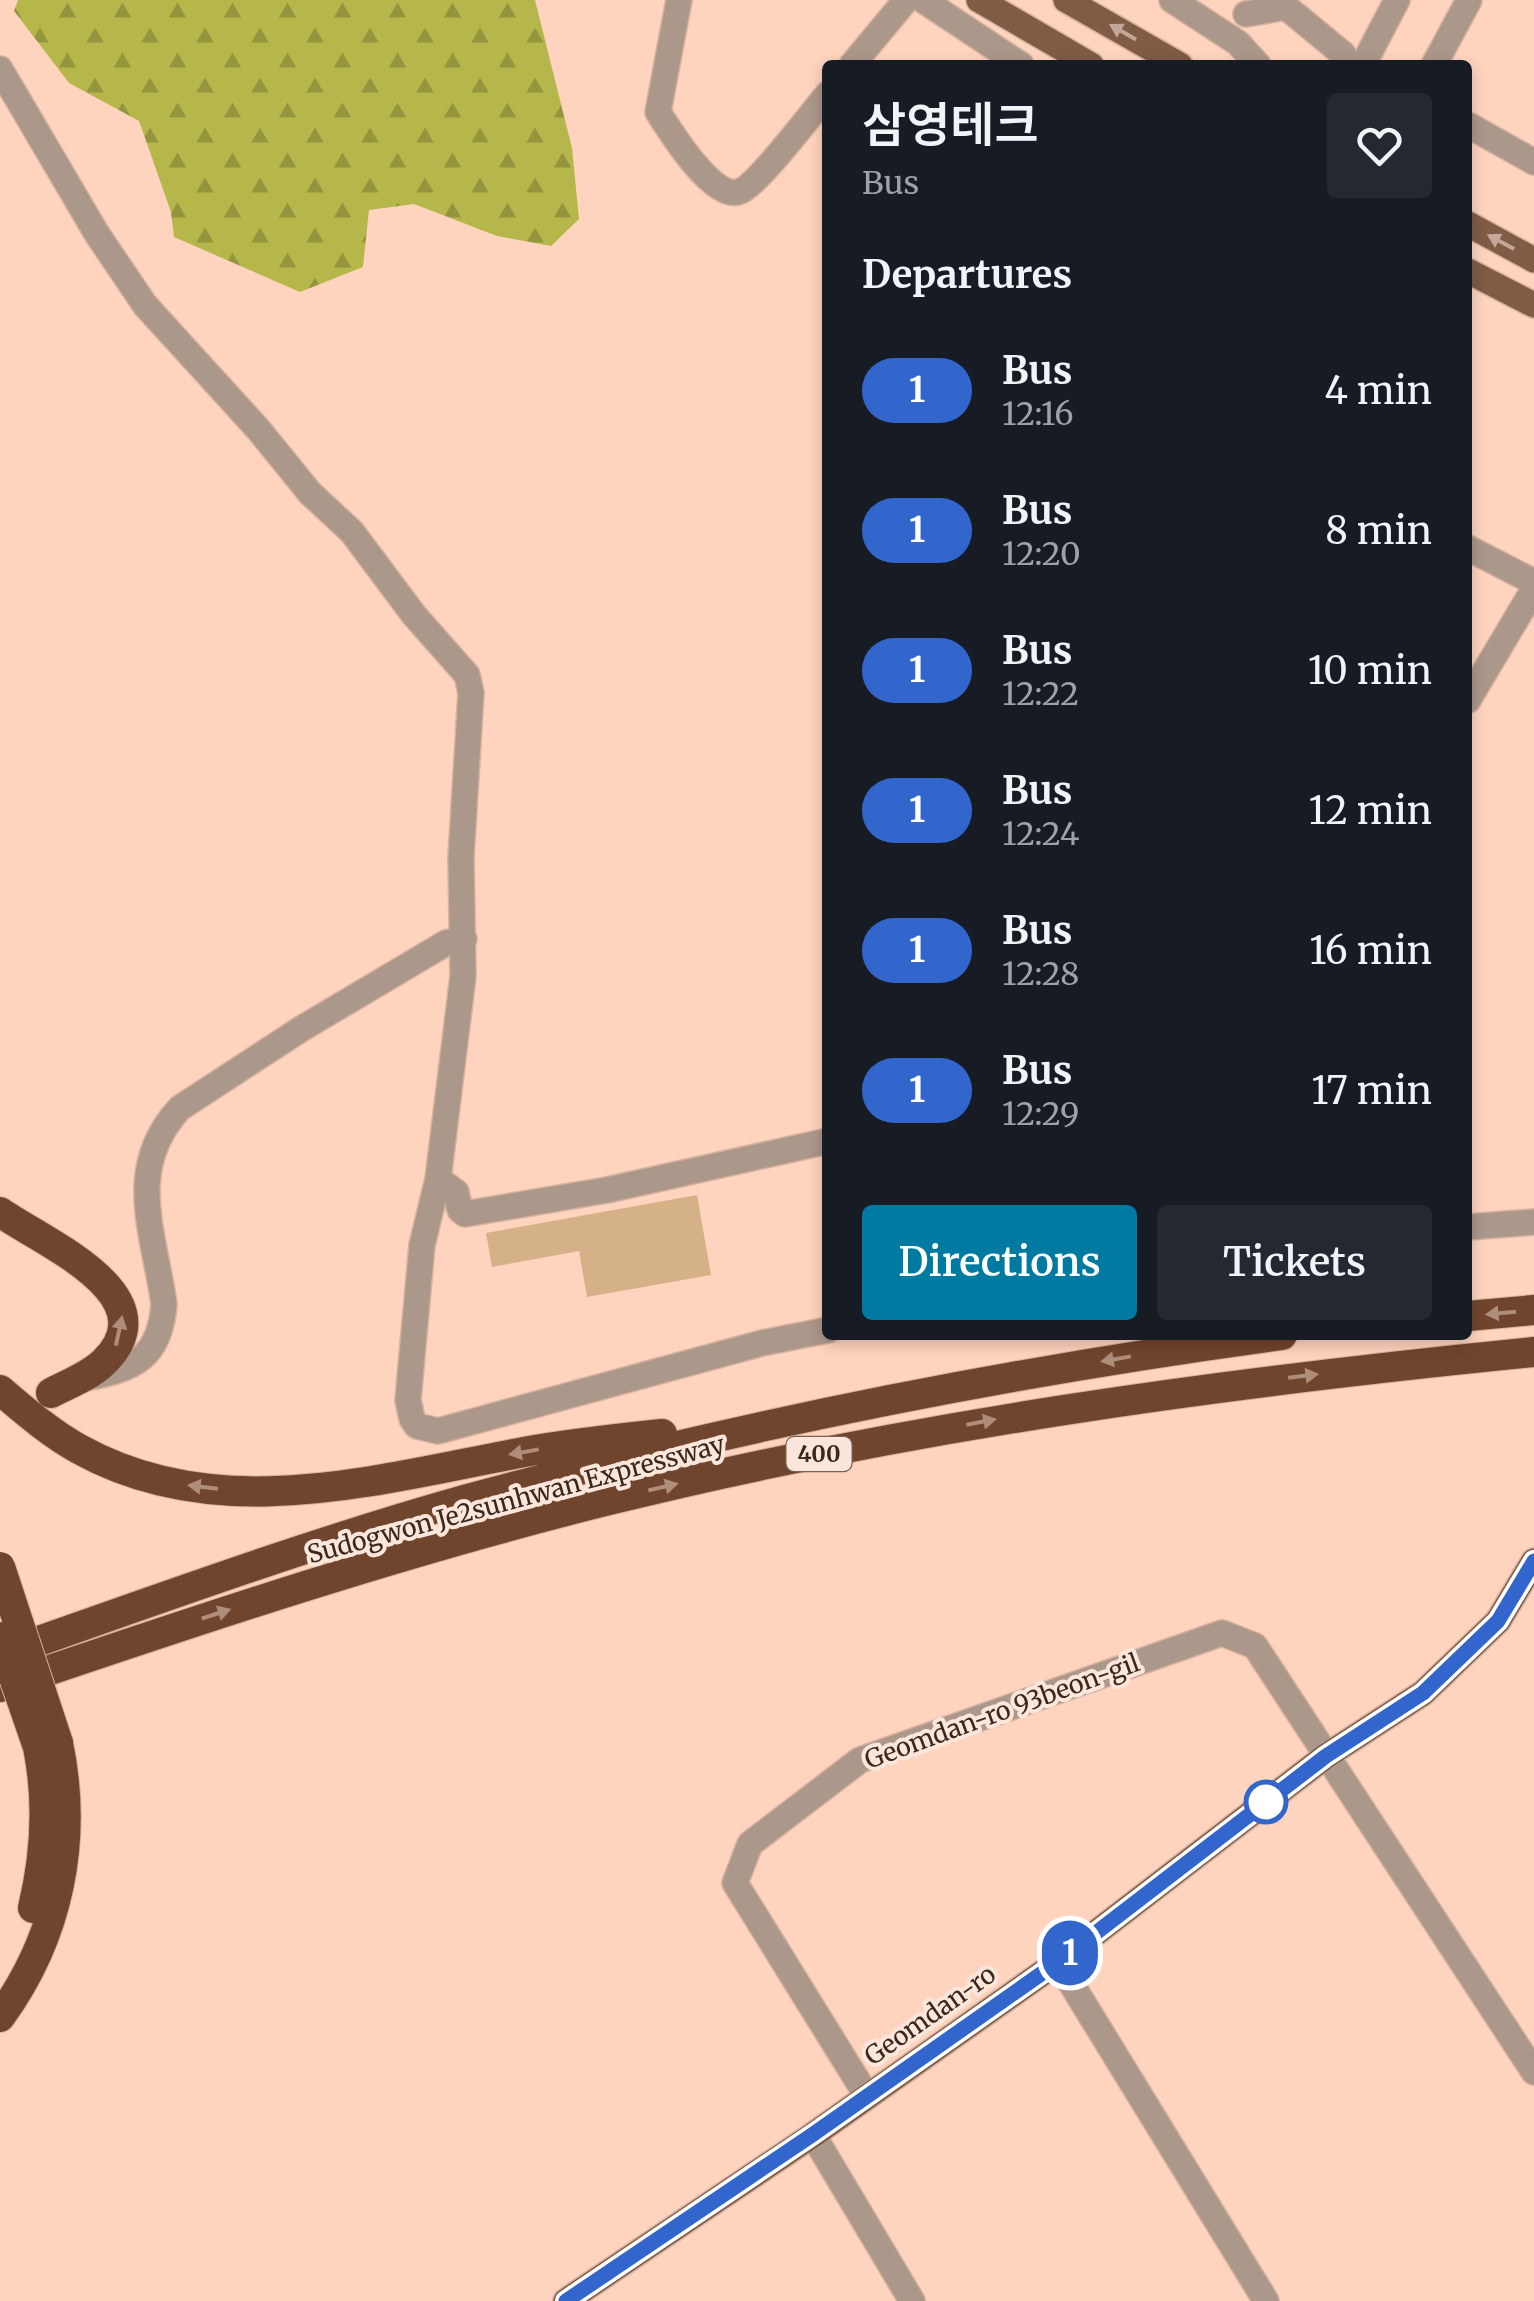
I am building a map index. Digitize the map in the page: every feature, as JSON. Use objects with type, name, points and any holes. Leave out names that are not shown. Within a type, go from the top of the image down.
[{"type":"highway","points":[[0,1212],[102,1280],[122,1308],[124,1326],[118,1344],[104,1363],[64,1386]]},
{"type":"highway","points":[[1472,1316],[1534,1310]]},
{"type":"highway","name":"Sudogwon Je2sunhwan Expressway","points":[[0,1655],[386,1523],[760,1425],[1154,1352],[1244,1340]]},
{"type":"highway","name":"Sudogwon Je2sunhwan Expressway","points":[[0,1687],[384,1562],[602,1502],[743,1469],[1021,1415],[1147,1396],[1534,1352]]},
{"type":"highway","points":[[0,1390],[40,1424],[81,1450],[140,1474],[189,1485],[241,1490],[327,1490],[522,1452],[760,1425]]},
{"type":"highway","points":[[0,1567],[68,1806],[56,1903],[34,1962],[0,2016]]},
{"type":"highway","points":[[0,1637],[48,1745],[41,1874],[23,1938],[0,1982]]},
{"type":"main road","points":[[978,0],[1082,60]]},
{"type":"main road","points":[[1066,0],[1171,60]]},
{"type":"main road","points":[[1472,226],[1534,260]]},
{"type":"main road","points":[[1472,273],[1534,305]]},
{"type":"main road","name":"Geomdan-ro","points":[[566,2301],[1058,1962],[1326,1756],[1423,1693],[1498,1621],[1534,1561]]},
{"type":"street","points":[[680,0],[658,112],[682,152],[725,191],[738,192],[754,181],[822,101]]},
{"type":"street","points":[[856,60],[906,0]]},
{"type":"street","points":[[923,0],[1013,60]]},
{"type":"street","points":[[1172,0],[1238,43],[1253,60]]},
{"type":"street","points":[[1366,60],[1397,0]]},
{"type":"street","points":[[1437,60],[1469,0]]},
{"type":"street","points":[[1246,14],[1286,8],[1345,60]]},
{"type":"street","points":[[0,68],[97,234],[145,305],[258,429],[310,493],[352,532],[414,616],[467,675],[471,693],[461,856],[463,976],[438,1180],[422,1245],[408,1400],[416,1426],[438,1431],[743,1348],[822,1331]]},
{"type":"street","points":[[1472,127],[1534,162]]},
{"type":"street","points":[[1472,550],[1534,585],[1472,693]]},
{"type":"street","points":[[64,1386],[126,1369],[146,1356],[163,1321],[164,1304],[144,1182],[150,1159],[171,1117],[301,1028],[446,942],[464,939]]},
{"type":"street","points":[[438,1180],[456,1192],[464,1214],[606,1190],[822,1143]]},
{"type":"street","points":[[1472,1227],[1534,1222]]},
{"type":"street","name":"Geomdan-ro 93beon-gil","points":[[867,2096],[735,1883],[750,1844],[860,1760],[1222,1632],[1255,1646],[1326,1756]]},
{"type":"street","points":[[1326,1756],[1534,2072]]},
{"type":"street","points":[[1058,1962],[1266,2301]]},
{"type":"street","points":[[812,2135],[912,2301]]},
{"type":"green space","points":[[18,0],[535,0],[572,148],[579,219],[551,246],[497,236],[414,204],[369,210],[363,267],[300,292],[174,237],[171,212],[139,121],[69,83],[14,11]]},
{"type":"building","points":[[697,1195],[711,1275],[587,1297],[579,1251],[492,1267],[486,1233]]},
{"type":"bus line","name":"1","points":[[566,2301],[1058,1962],[1326,1756],[1423,1693],[1498,1621],[1534,1561]]}]
